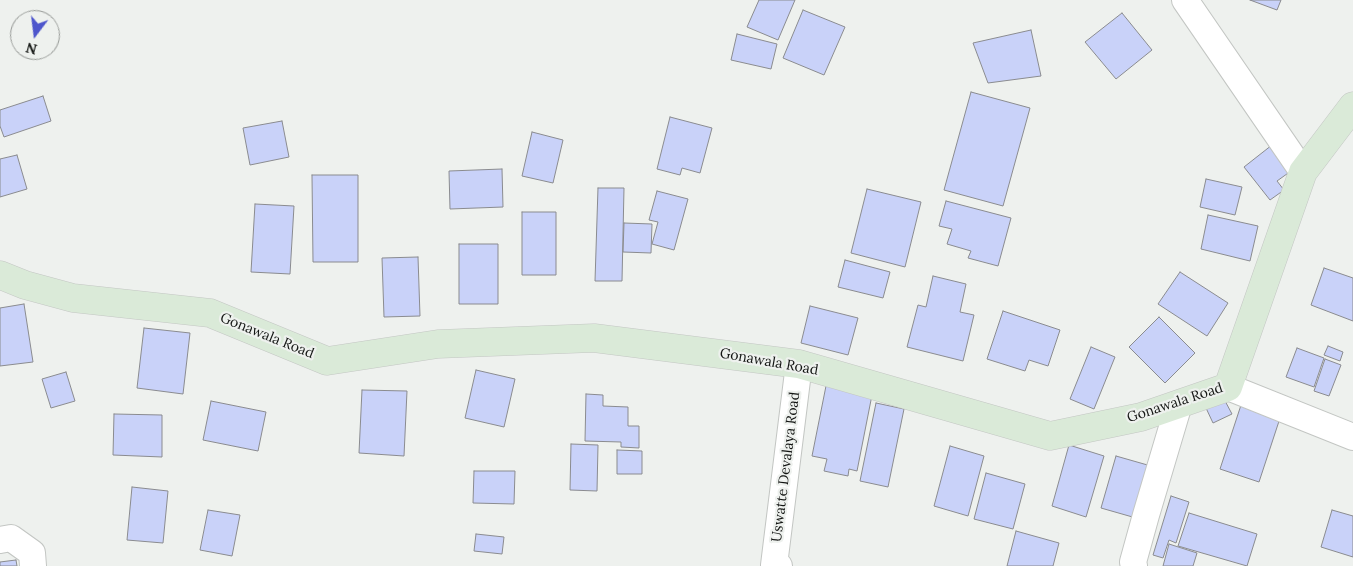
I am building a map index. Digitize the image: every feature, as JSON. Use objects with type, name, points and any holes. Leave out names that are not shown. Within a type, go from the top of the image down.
[{"type":"street","points":[[1185,0],[1303,172]]},
{"type":"street","name":"Gonawala Road","points":[[0,275],[25,285],[73,298],[210,313],[328,361],[438,344],[594,338],[799,364],[1050,436],[1141,416],[1228,387],[1303,172],[1353,106]]},
{"type":"street","name":"Uswatte Devalaya Road","points":[[775,566],[799,364]]},
{"type":"street","points":[[1228,387],[1353,437]]},
{"type":"street","points":[[1134,566],[1133,562],[1179,404]]},
{"type":"street","points":[[0,540],[11,538],[32,553],[33,566]]},
{"type":"building","points":[[759,0],[795,0],[778,40],[747,27]]},
{"type":"building","points":[[1250,0],[1281,0],[1277,10]]},
{"type":"building","points":[[803,10],[845,27],[824,75],[783,58]]},
{"type":"building","points":[[1122,13],[1152,50],[1116,79],[1085,42]]},
{"type":"building","points":[[1031,30],[1041,76],[988,83],[973,43]]},
{"type":"building","points":[[737,34],[777,44],[771,69],[731,60]]},
{"type":"building","points":[[971,92],[1030,108],[1003,206],[944,190]]},
{"type":"building","points":[[43,96],[51,121],[4,137],[0,126],[0,110]]},
{"type":"building","points":[[670,117],[712,128],[700,173],[682,168],[680,175],[657,169]]},
{"type":"building","points":[[282,121],[289,157],[250,165],[243,128]]},
{"type":"building","points":[[532,132],[563,140],[553,183],[522,176]]},
{"type":"building","points":[[1272,145],[1291,171],[1277,181],[1284,190],[1270,200],[1244,167]]},
{"type":"building","points":[[17,155],[27,189],[0,197],[0,159]]},
{"type":"building","points":[[502,169],[503,207],[450,209],[449,171]]},
{"type":"building","points":[[312,175],[358,175],[358,262],[313,262]]},
{"type":"building","points":[[1206,179],[1242,187],[1235,215],[1200,207]]},
{"type":"building","points":[[598,188],[624,188],[622,281],[595,281]]},
{"type":"building","points":[[867,189],[921,202],[905,267],[851,253]]},
{"type":"building","points":[[657,191],[688,199],[674,250],[652,244],[658,222],[649,220]]},
{"type":"building","points":[[946,201],[1011,218],[998,266],[968,258],[971,251],[947,244],[952,229],[939,226]]},
{"type":"building","points":[[255,204],[294,206],[290,274],[251,272]]},
{"type":"building","points":[[522,212],[556,212],[556,275],[522,275]]},
{"type":"building","points":[[1208,215],[1258,226],[1250,261],[1201,249]]},
{"type":"building","points":[[624,223],[652,224],[651,253],[623,252]]},
{"type":"building","points":[[459,244],[498,244],[498,304],[459,304]]},
{"type":"building","points":[[418,257],[420,316],[384,317],[382,258]]},
{"type":"building","points":[[845,260],[890,272],[883,298],[838,287]]},
{"type":"building","points":[[1324,268],[1353,278],[1353,321],[1311,305]]},
{"type":"building","points":[[1180,272],[1228,303],[1207,336],[1158,304]]},
{"type":"building","points":[[933,276],[966,284],[960,312],[974,315],[963,361],[907,347],[918,305],[926,307]]},
{"type":"building","points":[[24,304],[33,362],[0,366],[0,308]]},
{"type":"building","points":[[810,306],[858,318],[848,355],[801,343]]},
{"type":"building","points":[[1003,311],[1060,330],[1048,366],[1029,360],[1025,371],[987,359]]},
{"type":"building","points":[[1159,317],[1195,353],[1165,383],[1129,347]]},
{"type":"building","points":[[144,328],[190,333],[183,394],[137,388]]},
{"type":"building","points":[[1328,346],[1343,352],[1340,361],[1324,355]]},
{"type":"building","points":[[1091,347],[1115,357],[1094,409],[1070,399]]},
{"type":"building","points":[[1297,348],[1324,358],[1314,387],[1286,377]]},
{"type":"building","points":[[1325,359],[1341,365],[1329,396],[1314,391]]},
{"type":"building","points":[[476,370],[515,379],[504,427],[465,418]]},
{"type":"building","points":[[66,372],[75,401],[51,408],[42,379]]},
{"type":"building","points":[[826,386],[872,395],[857,471],[849,469],[848,476],[824,471],[827,459],[812,456]]},
{"type":"building","points":[[362,390],[407,391],[404,456],[359,453]]},
{"type":"building","points":[[586,394],[603,395],[603,406],[628,407],[628,426],[639,426],[639,448],[621,447],[621,442],[585,441]]},
{"type":"building","points":[[1224,399],[1232,414],[1213,423],[1206,408]]},
{"type":"building","points":[[1243,399],[1282,412],[1259,482],[1220,469]]},
{"type":"building","points":[[211,401],[266,412],[258,451],[203,440]]},
{"type":"building","points":[[876,403],[904,409],[888,487],[860,481]]},
{"type":"building","points":[[114,414],[162,415],[162,457],[113,455]]},
{"type":"building","points":[[571,444],[598,445],[597,491],[570,490]]},
{"type":"building","points":[[1069,445],[1104,456],[1086,517],[1052,506]]},
{"type":"building","points":[[950,446],[984,456],[968,516],[934,506]]},
{"type":"building","points":[[617,450],[642,451],[642,474],[617,474]]},
{"type":"building","points":[[1116,456],[1151,466],[1136,518],[1101,508]]},
{"type":"building","points":[[474,471],[515,471],[514,504],[473,503]]},
{"type":"building","points":[[986,473],[1025,484],[1013,529],[974,519]]},
{"type":"building","points":[[132,487],[168,491],[163,543],[127,540]]},
{"type":"building","points":[[1171,496],[1189,502],[1176,543],[1169,540],[1163,558],[1153,555]]},
{"type":"building","points":[[208,510],[240,515],[232,556],[200,550]]},
{"type":"building","points":[[1332,510],[1353,516],[1353,557],[1321,547]]},
{"type":"building","points":[[1189,513],[1257,534],[1247,566],[1178,546]]},
{"type":"building","points":[[1016,531],[1059,543],[1053,566],[1007,566]]},
{"type":"building","points":[[476,534],[504,537],[502,554],[474,551]]},
{"type":"building","points":[[1169,544],[1197,553],[1193,566],[1163,566]]},
{"type":"building","points":[[16,560],[17,566],[0,566],[0,562]]}]
